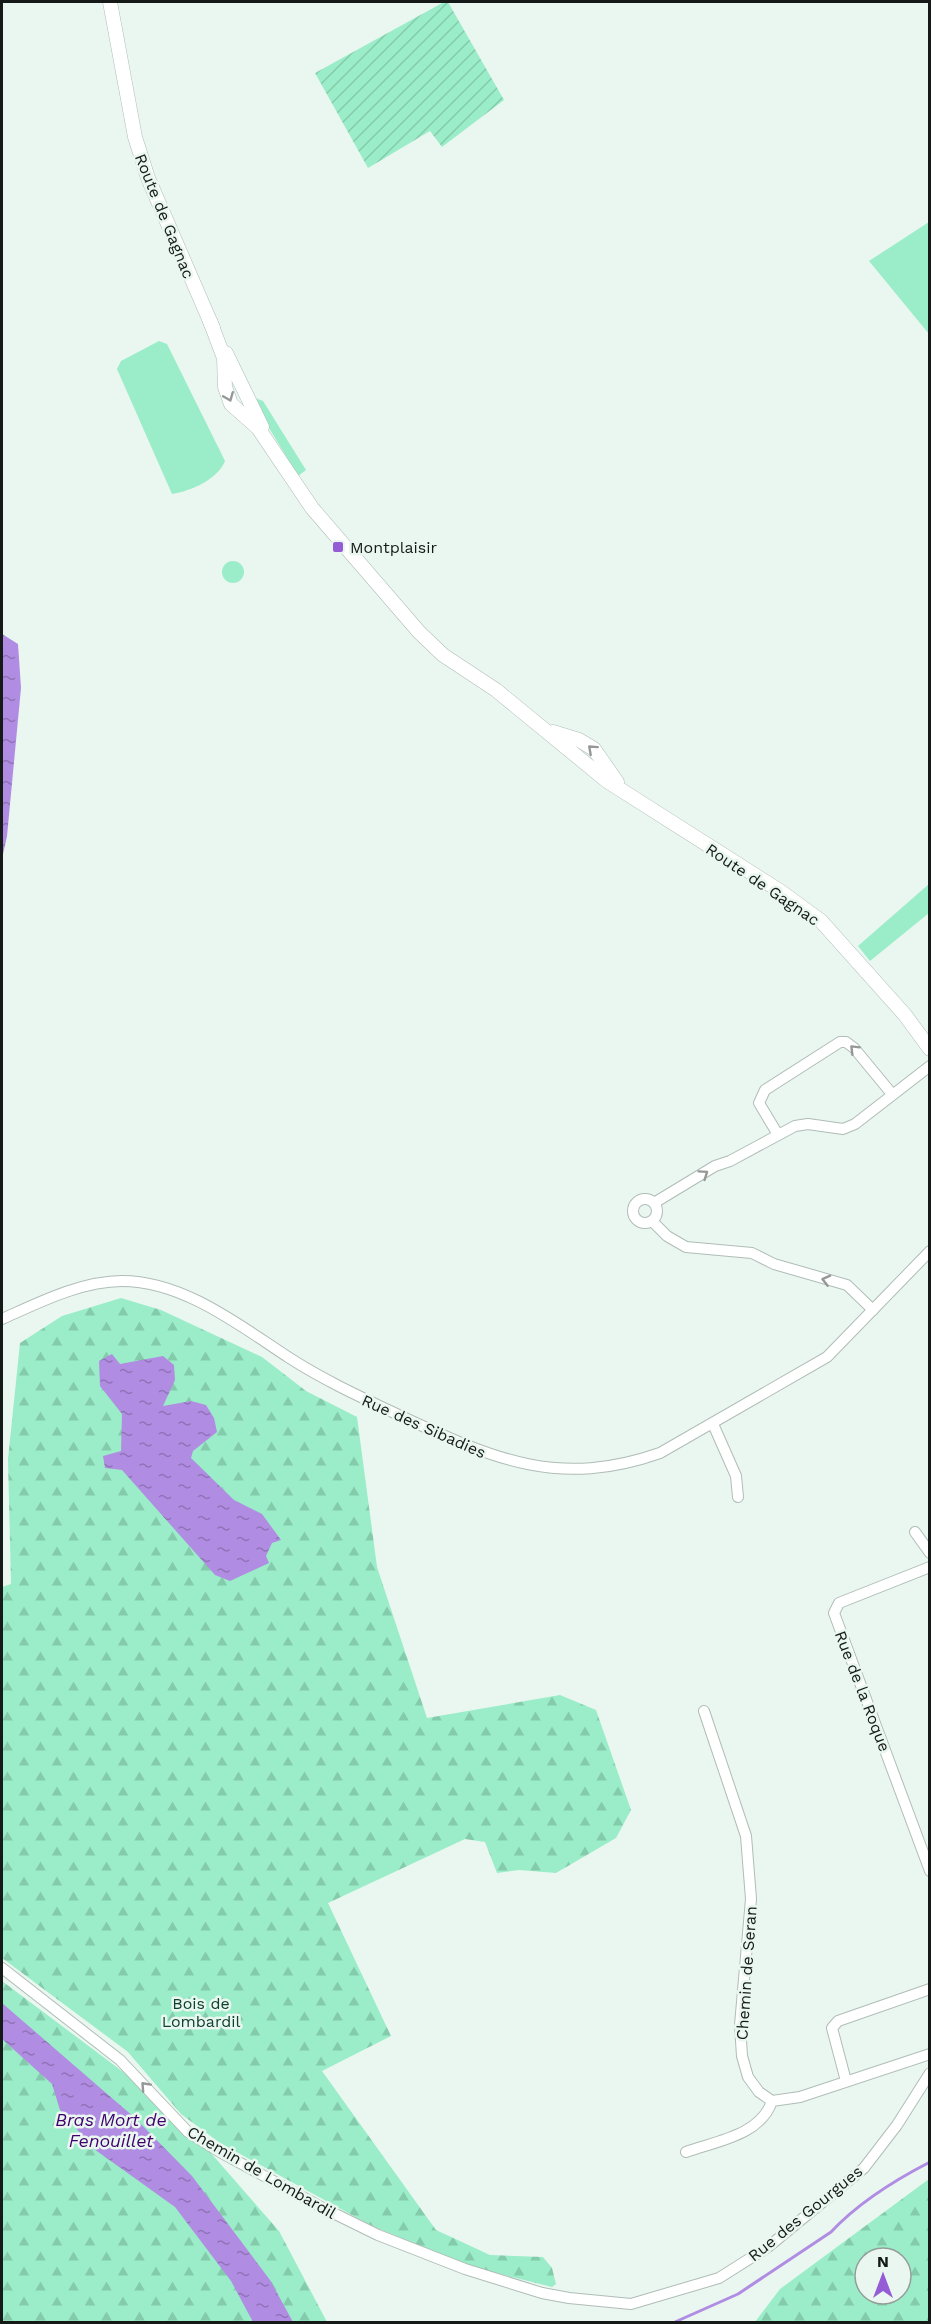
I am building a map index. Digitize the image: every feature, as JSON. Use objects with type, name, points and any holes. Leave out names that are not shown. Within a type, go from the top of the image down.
[{"type":"main road","name":"Route de Gagnac","points":[[110,2],[135,137],[148,178],[224,357],[225,387],[231,404],[252,421],[312,508],[419,632],[443,655],[543,727],[607,781],[780,891],[821,921],[905,1015],[930,1049]]},
{"type":"street","points":[[777,1133],[759,1103],[765,1090],[840,1042],[846,1042],[854,1048],[892,1094]]},
{"type":"street","points":[[654,1203],[715,1166],[730,1161],[777,1133],[808,1124],[843,1129],[855,1124],[930,1066]]},
{"type":"street","points":[[643,1199],[654,1203],[657,1210],[652,1221],[645,1223],[638,1220],[633,1210],[636,1203],[643,1199]]},
{"type":"street","points":[[652,1221],[667,1236],[686,1247],[752,1253],[774,1264],[847,1285],[873,1310]]},
{"type":"street","name":"Rue des Sibadies","points":[[2,1319],[70,1292],[104,1282],[122,1281],[165,1288],[196,1301],[250,1331],[318,1377],[477,1452],[532,1467],[559,1470],[636,1462],[660,1453],[827,1357],[925,1259],[930,1251]]},
{"type":"street","points":[[713,1424],[736,1476],[738,1497]]},
{"type":"street","points":[[915,1532],[929,1552]]},
{"type":"street","name":"Rue de la Roque","points":[[930,1568],[839,1603],[834,1613],[930,1870]]},
{"type":"street","name":"Chemin de Seran","points":[[704,1711],[746,1836],[751,1899],[740,2025],[742,2056],[748,2077],[759,2092],[772,2102]]},
{"type":"street","name":"Chemin de Lombardil","points":[[2,1968],[120,2060],[188,2132],[220,2152],[378,2235],[465,2269],[542,2293],[569,2298]]},
{"type":"street","points":[[846,2081],[832,2028],[838,2021],[930,1989]]},
{"type":"street","points":[[686,2151],[754,2127],[763,2121],[772,2102],[800,2097],[930,2054]]},
{"type":"street","name":"Rue des Gourgues","points":[[569,2298],[632,2304],[719,2278],[768,2247],[864,2168],[897,2125],[930,2073]]},
{"type":"green space","points":[[444,2],[448,2],[504,100],[442,147],[430,131],[368,168],[315,73]]},
{"type":"green space","points":[[929,222],[929,334],[869,261]]},
{"type":"green space","points":[[159,341],[167,344],[225,461],[210,479],[172,494],[117,369],[121,361]]},
{"type":"green space","points":[[255,398],[263,401],[306,470],[298,476],[260,413]]},
{"type":"green space","points":[[233,561],[241,564],[244,572],[241,580],[233,583],[225,580],[222,572],[225,564]]},
{"type":"green space","points":[[929,884],[929,913],[870,961],[858,946]]},
{"type":"green space","name":"Bois de Lombardil","points":[[121,1298],[161,1310],[262,1357],[306,1391],[357,1417],[377,1567],[427,1718],[560,1695],[596,1710],[631,1810],[616,1838],[556,1873],[519,1870],[497,1873],[485,1842],[465,1839],[328,1903],[391,2036],[322,2071],[436,2230],[490,2255],[543,2257],[552,2268],[556,2284],[552,2287],[472,2267],[372,2226],[220,2143],[181,2114],[128,2052],[2,1958],[2,1587],[11,1584],[8,1459],[20,1343],[62,1316]]},
{"type":"green space","points":[[2,1981],[126,2074],[210,2152],[279,2231],[327,2322],[2,2322]]},
{"type":"green space","points":[[929,2179],[929,2322],[755,2322],[780,2289]]},
{"type":"water","points":[[2,634],[18,644],[21,688],[7,836],[2,859]]},
{"type":"water","points":[[112,1354],[120,1364],[163,1356],[174,1365],[175,1380],[163,1406],[191,1401],[206,1405],[214,1418],[217,1432],[193,1451],[191,1458],[234,1500],[262,1514],[281,1540],[272,1543],[266,1556],[269,1563],[230,1581],[215,1575],[122,1470],[105,1468],[103,1456],[121,1451],[122,1414],[100,1386],[99,1361]]},
{"type":"water","name":"Bras Mort de Fenouillet","points":[[2,2003],[135,2118],[192,2176],[270,2280],[293,2322],[253,2322],[231,2281],[175,2207],[94,2149],[60,2110],[52,2084],[2,2039]]},
{"type":"waterway","points":[[675,2322],[738,2294],[831,2232],[853,2211],[878,2193],[930,2162]]},
{"type":"place","name":"Montplaisir","points":[[338,547]]}]
